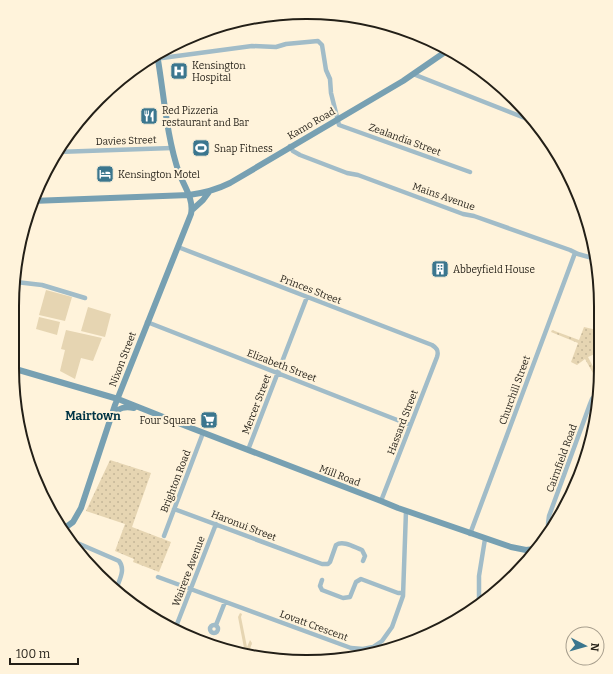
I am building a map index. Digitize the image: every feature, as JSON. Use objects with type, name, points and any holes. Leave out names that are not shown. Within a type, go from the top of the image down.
[{"type":"main road","name":"Kamo Road","points":[[39,201],[189,195],[209,192],[230,183],[290,146],[337,120],[413,74],[442,54]]},
{"type":"main road","name":"Nixon Street","points":[[67,527],[73,522],[79,513],[87,493],[112,415],[147,322],[190,219],[192,210],[189,195],[172,148],[157,61]]},
{"type":"main road","points":[[192,210],[209,192]]},
{"type":"main road","name":"Mill Road","points":[[19,370],[118,399],[406,512],[485,539],[523,550],[530,549]]},
{"type":"main road","name":"Mill Road","points":[[112,415],[124,407],[142,408]]},
{"type":"street","points":[[169,55],[252,46],[276,47],[286,44],[315,41],[320,42],[322,45],[326,70],[330,79],[337,120]]},
{"type":"street","points":[[413,74],[524,118]]},
{"type":"street","name":"Zealandia Street","points":[[337,120],[338,124],[342,126],[470,172]]},
{"type":"street","name":"Mains Avenue","points":[[290,146],[300,155],[347,173],[358,175],[589,257]]},
{"type":"street","name":"Davies Street","points":[[64,152],[172,148]]},
{"type":"street","name":"Princes Street","points":[[178,247],[432,345],[437,349]]},
{"type":"street","name":"Churchill Street","points":[[470,534],[576,253]]},
{"type":"street","points":[[20,282],[42,285],[85,298]]},
{"type":"street","name":"Mercer Street","points":[[248,450],[307,297]]},
{"type":"street","name":"Elizabeth Street","points":[[147,322],[410,425]]},
{"type":"street","name":"Hassard Street","points":[[381,501],[437,357],[437,349]]},
{"type":"street","name":"Cairnfield Road","points":[[548,523],[549,516],[592,399]]},
{"type":"street","name":"Brighton Road","points":[[164,536],[203,433]]},
{"type":"street","name":"Haronui Street","points":[[174,509],[322,564],[328,564],[330,562],[336,545],[342,543],[362,550],[365,554],[363,561]]},
{"type":"street","name":"Lovatt Crescent","points":[[373,647],[385,637],[392,627],[401,604],[403,593],[406,512]]},
{"type":"street","name":"Wairere Avenue","points":[[177,624],[192,589],[216,524]]},
{"type":"street","points":[[478,599],[479,576],[485,539]]},
{"type":"street","points":[[79,545],[119,561],[122,566],[122,571],[118,585]]},
{"type":"street","name":"Lovatt Crescent","points":[[158,577],[351,648],[359,649],[370,647]]},
{"type":"street","points":[[322,580],[320,586],[322,590],[343,598],[350,597],[356,582],[361,579],[398,593],[403,593]]},
{"type":"street","points":[[216,625],[225,602]]},
{"type":"green space","points":[[46,290],[72,297],[65,321],[39,315]]},
{"type":"green space","points":[[88,307],[111,314],[105,337],[81,331]]},
{"type":"green space","points":[[39,317],[60,322],[57,335],[36,329]]},
{"type":"green space","points":[[584,327],[594,329],[594,354],[588,357],[594,368],[594,374],[585,359],[577,365],[571,362],[578,343],[551,332],[552,330],[579,340]]},
{"type":"green space","points":[[66,330],[102,338],[93,361],[81,358],[75,379],[60,371],[65,350],[61,349]]},
{"type":"green space","points":[[110,460],[151,473],[132,527],[171,542],[159,572],[133,562],[134,559],[115,551],[125,524],[86,511]]},
{"type":"green space","points":[[240,613],[242,614],[241,617],[247,647],[245,648],[244,648],[238,617]]},
{"type":"green space","points":[[250,640],[252,643],[250,649],[245,648],[247,647]]},
{"type":"place","name":"Kensington Hospital","points":[[179,71]]},
{"type":"place","name":"Red Pizzeria restaurant and Bar","points":[[149,116]]},
{"type":"place","name":"Snap Fitness","points":[[201,148]]},
{"type":"place","name":"Kensington Motel","points":[[105,174]]},
{"type":"place","name":"Abbeyfield House","points":[[440,269]]},
{"type":"place","name":"Four Square","points":[[209,420]]},
{"type":"district","name":"Mairtown","points":[[93,416]]}]
